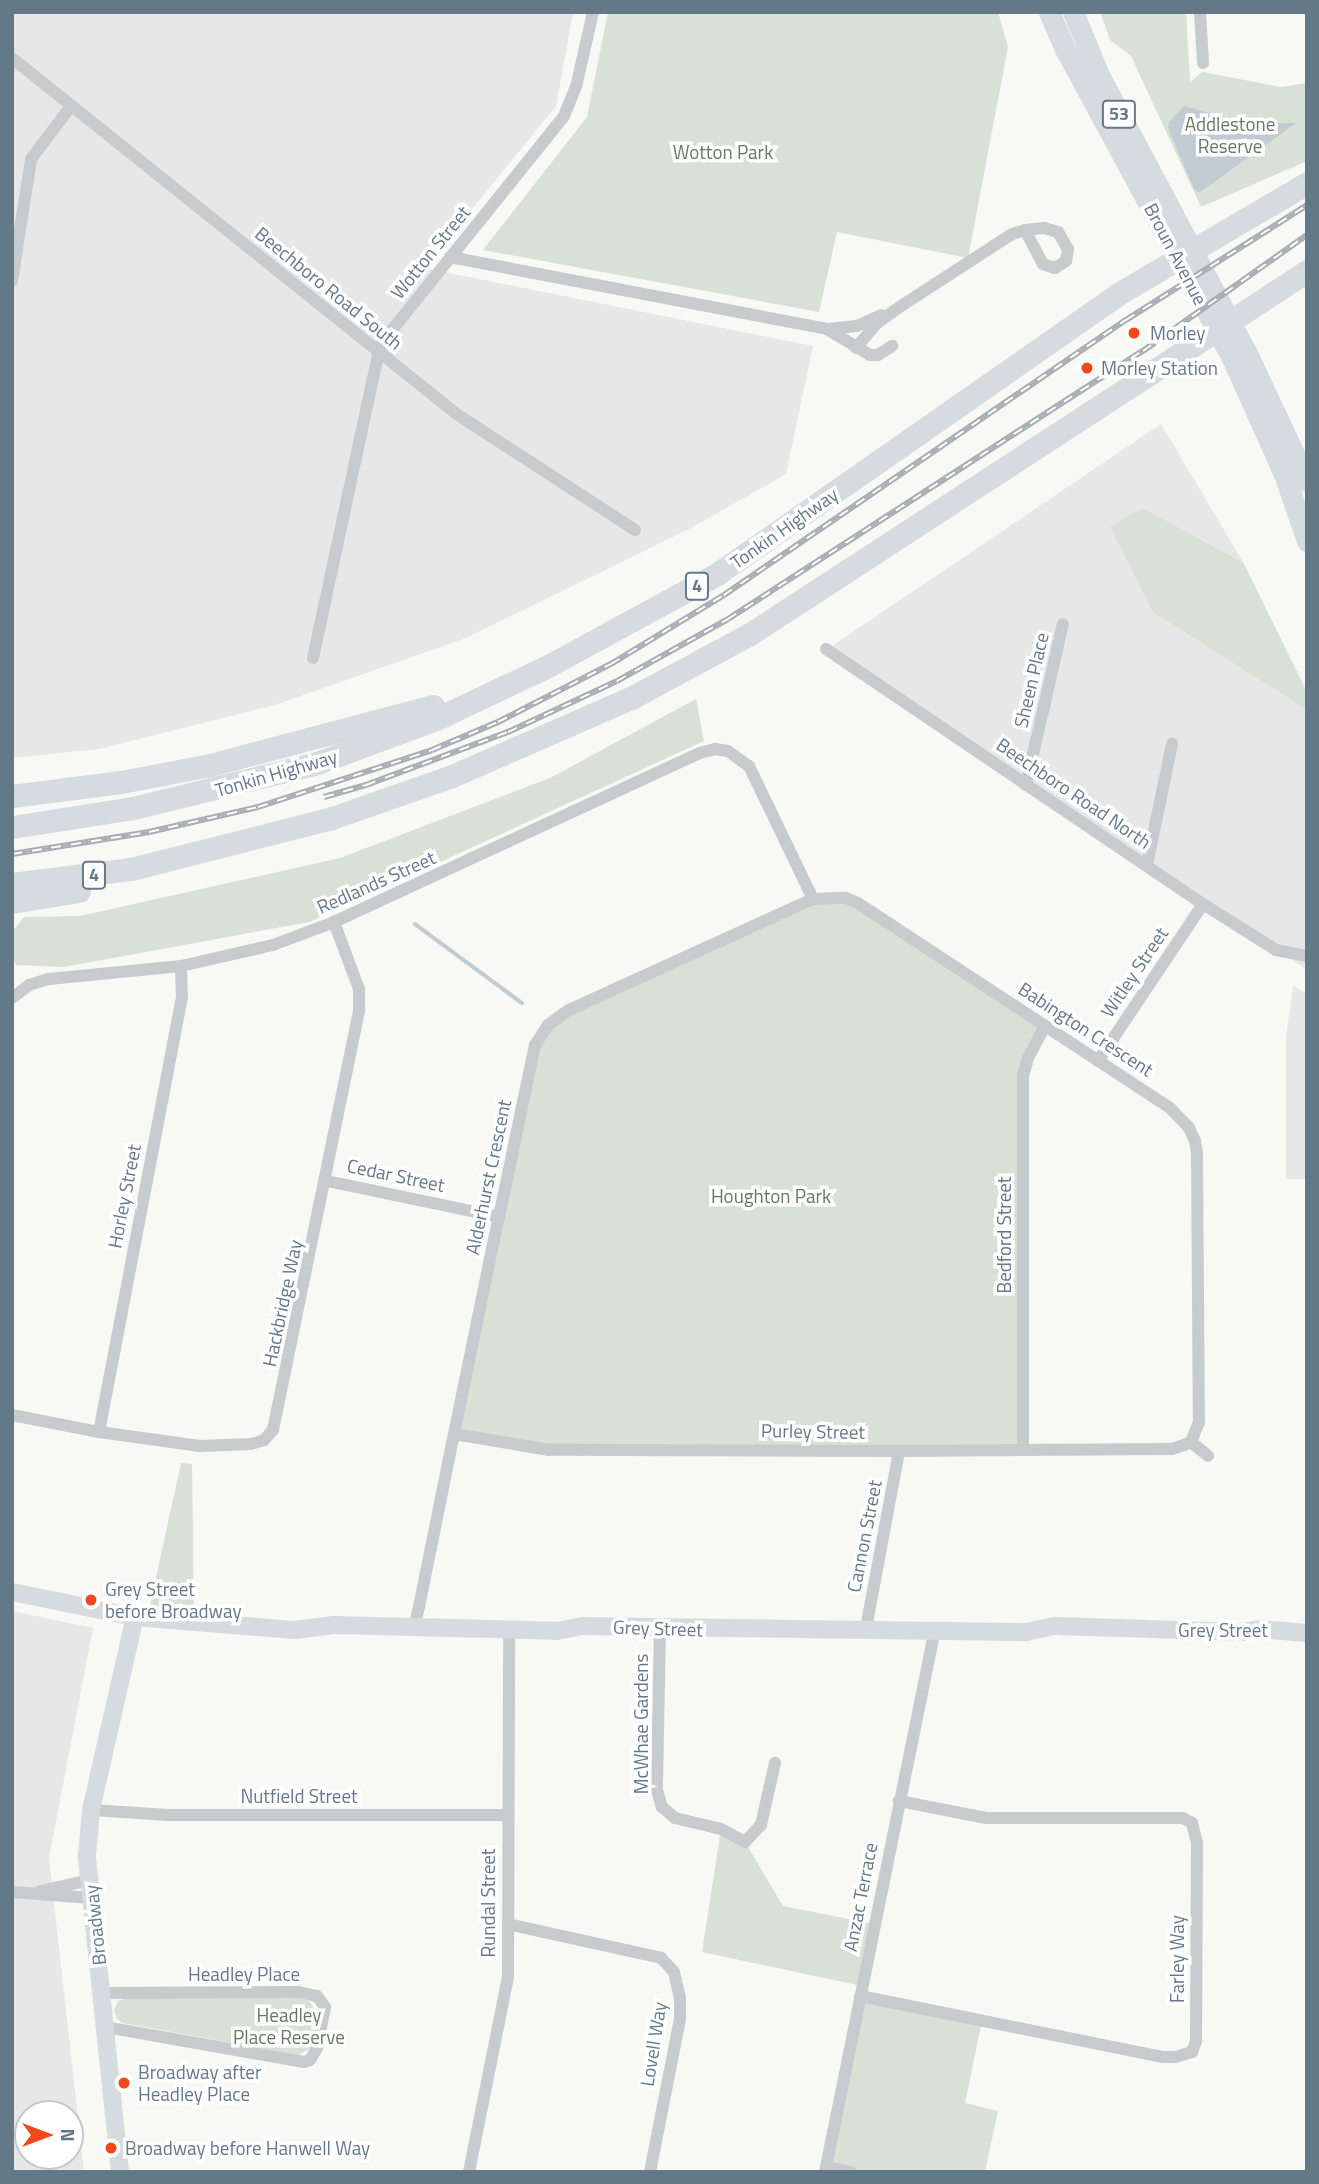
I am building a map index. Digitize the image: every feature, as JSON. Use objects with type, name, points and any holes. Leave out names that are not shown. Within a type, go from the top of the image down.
[{"type":"highway","name":"Tonkin Highway","points":[[12,827],[133,808],[268,777],[436,719],[601,639],[717,574],[1118,294],[1307,182]]},
{"type":"highway","name":"4","points":[[12,884],[106,874],[175,860],[392,799],[570,726],[693,667],[750,634],[1307,271]]},
{"type":"highway","points":[[12,796],[121,782],[210,765],[492,691]]},
{"type":"highway","points":[[12,902],[128,881],[175,860]]},
{"type":"main road","name":"Broun Avenue","points":[[1049,12],[1065,49],[1165,216],[1307,481]]},
{"type":"main road","name":"Broun Avenue","points":[[1073,12],[1099,75],[1165,216]]},
{"type":"main road","name":"Broun Avenue","points":[[1239,355],[1307,541]]},
{"type":"street","name":"Wotton Street","points":[[313,658],[380,345],[564,116],[574,93],[593,12]]},
{"type":"street","points":[[1200,12],[1203,63]]},
{"type":"street","name":"Beechboro Road South","points":[[12,58],[458,415],[635,530]]},
{"type":"street","points":[[12,281],[31,159],[71,106]]},
{"type":"street","points":[[856,348],[876,324],[898,308],[1012,234],[1025,230]]},
{"type":"street","points":[[450,257],[827,329],[857,326],[898,308]]},
{"type":"street","points":[[827,329],[856,348],[878,355],[892,346]]},
{"type":"street","name":"Sheen Place","points":[[1026,785],[1063,624]]},
{"type":"street","name":"Beechboro Road North","points":[[826,649],[1203,904],[1276,950],[1307,956]]},
{"type":"street","points":[[1147,865],[1172,744]]},
{"type":"street","name":"Redlands Street","points":[[16,994],[49,979],[181,966],[273,945],[334,922],[700,753],[715,749],[728,751],[749,766],[813,899]]},
{"type":"street","name":"Babington Crescent","points":[[813,899],[830,897],[858,902],[1170,1108],[1189,1128],[1195,1141],[1199,1422],[1191,1442]]},
{"type":"street","name":"Alderhurst Crescent","points":[[414,1628],[535,1045],[548,1025],[569,1010],[813,899]]},
{"type":"street","name":"Witley Street","points":[[1098,1061],[1203,904]]},
{"type":"street","name":"Hackbridge Way","points":[[12,1415],[99,1432],[200,1446],[251,1444],[264,1440],[274,1430],[327,1181],[359,1011],[359,989],[334,922]]},
{"type":"street","name":"Horley Street","points":[[99,1432],[182,998],[181,966]]},
{"type":"street","name":"Bedford Street","points":[[1023,1449],[1023,1076],[1028,1058],[1045,1026]]},
{"type":"street","name":"Cedar Street","points":[[327,1181],[499,1217]]},
{"type":"street","name":"Purley Street","points":[[454,1434],[550,1450],[1172,1449],[1191,1442]]},
{"type":"street","points":[[1191,1442],[1208,1456]]},
{"type":"street","name":"Cannon Street","points":[[866,1628],[900,1451]]},
{"type":"street","name":"Grey Street","points":[[12,1592],[130,1616],[201,1625],[294,1630],[334,1625],[557,1631],[583,1626],[786,1631],[809,1627],[1026,1632],[1055,1626],[1242,1632],[1260,1629],[1307,1633]]},
{"type":"street","name":"Broadway","points":[[120,2172],[87,1856],[91,1810],[120,1680],[130,1616]]},
{"type":"street","name":"McWhae Gardens","points":[[660,1628],[657,1790],[662,1807],[675,1818],[721,1829],[745,1842],[761,1825],[775,1763]]},
{"type":"street","name":"Anzac Terrace","points":[[826,2169],[935,1629]]},
{"type":"street","name":"Rundal Street","points":[[470,2172],[508,1976],[509,1630]]},
{"type":"street","name":"Farley Way","points":[[860,1996],[1161,2057],[1175,2057],[1192,2052],[1196,2041],[1197,1843],[1192,1823],[1183,1818],[986,1818],[900,1801]]},
{"type":"street","name":"Nutfield Street","points":[[91,1810],[169,1815],[507,1815]]},
{"type":"street","points":[[12,1892],[91,1889]]},
{"type":"street","name":"Lovell Way","points":[[508,1924],[661,1958],[674,1972],[679,1990],[680,2018],[650,2172]]},
{"type":"street","name":"Headley Place","points":[[102,1993],[311,1993],[322,2000],[325,2007],[317,2048],[310,2060],[304,2062],[106,2027]]},
{"type":"street","points":[[826,2169],[851,2172]]},
{"type":"shaded area","points":[[12,12],[573,12],[556,106],[424,268],[813,346],[786,474],[691,528],[466,638],[275,705],[99,749],[12,758]]},
{"type":"shaded area","points":[[1184,106],[1244,123],[1296,123],[1199,193],[1194,189],[1168,128],[1169,122]]},
{"type":"shaded area","points":[[1161,424],[1243,562],[1194,535],[1153,612],[1307,710],[1307,970],[832,646]]},
{"type":"shaded area","points":[[1293,986],[1307,994],[1307,1179],[1286,1179],[1286,1037]]},
{"type":"shaded area","points":[[12,1611],[93,1628],[49,1858],[76,2100],[14,2100],[14,2170],[84,2172],[12,2172]]},
{"type":"green space","name":"Wotton Park","points":[[608,12],[998,12],[1008,47],[968,258],[837,232],[819,312],[483,250],[587,117]]},
{"type":"green space","name":"Addlestone Reserve","points":[[1100,12],[1186,12],[1190,82],[1202,72],[1281,87],[1307,83],[1307,161],[1201,207],[1131,56],[1110,40]]},
{"type":"green space","points":[[1142,508],[1243,562],[1307,692],[1307,710],[1153,612],[1110,527]]},
{"type":"green space","points":[[696,699],[704,741],[309,922],[64,967],[16,965],[12,957],[12,932],[24,917],[80,916],[340,858],[550,778]]},
{"type":"green space","name":"Houghton Park","points":[[846,898],[1045,1026],[1028,1058],[1023,1449],[549,1450],[454,1434],[535,1045],[548,1025],[813,899]]},
{"type":"green space","points":[[181,1463],[192,1464],[194,1612],[150,1605]]},
{"type":"green space","points":[[721,1829],[745,1842],[783,1906],[874,1924],[862,1986],[702,1952]]},
{"type":"green space","points":[[860,1996],[982,2021],[965,2103],[998,2111],[985,2172],[851,2172],[826,2167]]},
{"type":"green space","name":"Headley Place Reserve","points":[[126,1998],[298,1998],[309,2001],[318,2015],[313,2043],[308,2050],[298,2055],[123,2023],[117,2019],[114,2010],[118,2001]]},
{"type":"waterway","points":[[415,924],[522,1003]]},
{"type":"railway","points":[[12,854],[149,832],[258,807],[432,750],[498,722],[611,664],[724,595],[1126,320],[1307,205]]},
{"type":"railway","points":[[324,797],[366,785],[508,732],[617,681],[728,619],[1143,351],[1307,235]]},
{"type":"place","name":"Morley","points":[[1134,333]]},
{"type":"place","name":"Morley Station","points":[[1087,368]]},
{"type":"place","name":"Grey Street before Broadway","points":[[91,1600]]},
{"type":"place","name":"Broadway after Headley Place","points":[[124,2083]]},
{"type":"place","name":"Broadway before Hanwell Way","points":[[111,2148]]}]
